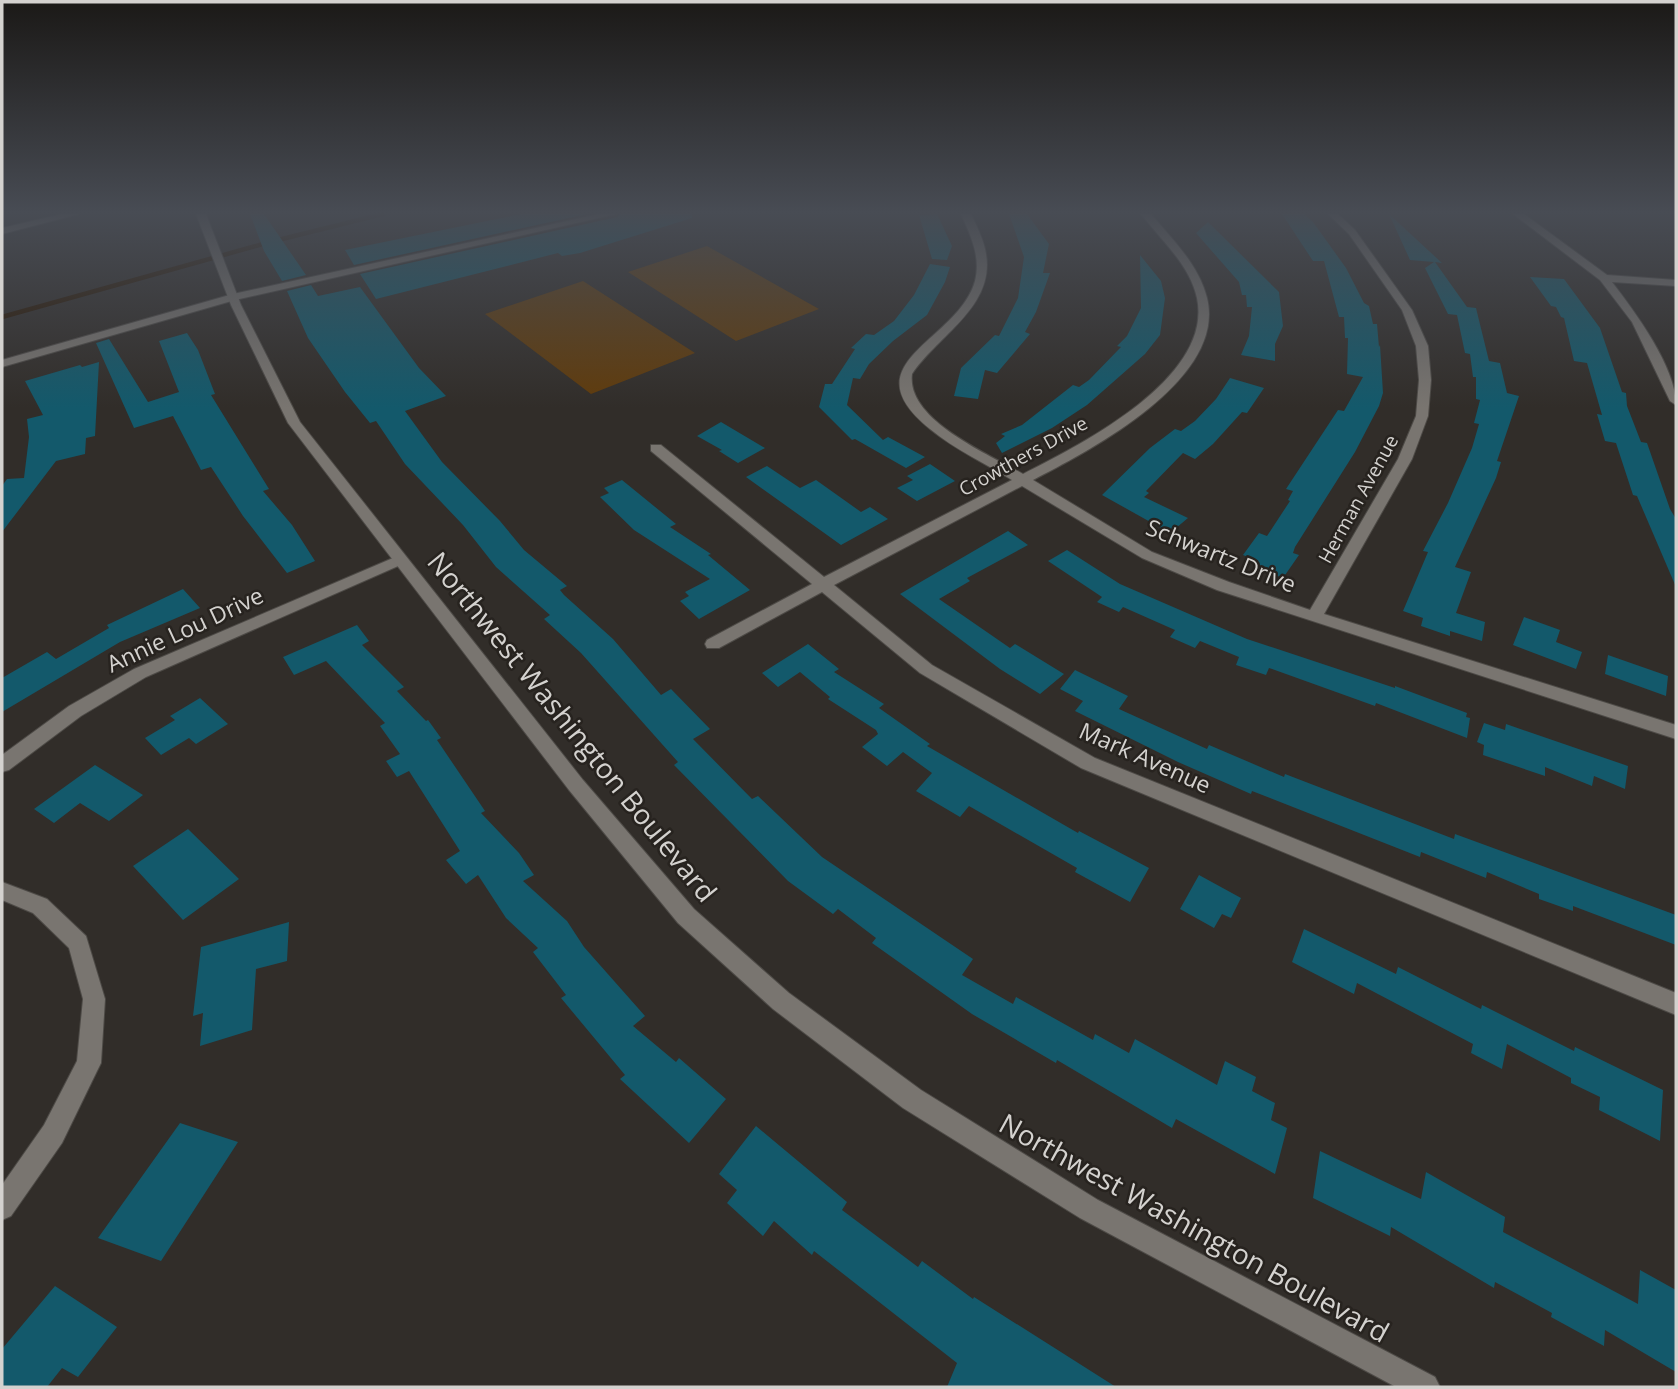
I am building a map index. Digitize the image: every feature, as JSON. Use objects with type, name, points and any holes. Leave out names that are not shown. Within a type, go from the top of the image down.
[{"type":"street","name":"Northwest Washington Boulevard","points":[[227,279],[295,423],[576,785],[686,916],[781,1001],[912,1099],[1089,1209],[1425,1387]]},
{"type":"street","points":[[2,364],[233,297],[316,279]]},
{"type":"street","name":"Schwartz Drive","points":[[980,279],[967,310],[906,368],[903,384],[912,405],[936,428],[1147,555],[1223,586],[1314,617],[1676,732]]},
{"type":"street","name":"Crowthers Drive","points":[[713,645],[821,584],[1023,480],[1119,425],[1157,395],[1189,359],[1203,327],[1203,296],[1193,279]]},
{"type":"street","name":"Herman Avenue","points":[[1314,617],[1405,459],[1422,416],[1425,380],[1422,345],[1407,310],[1385,279]]},
{"type":"street","points":[[1605,279],[1637,322],[1676,401]]},
{"type":"street","points":[[1616,279],[1676,283]]},
{"type":"street","name":"Mark Avenue","points":[[656,448],[926,669],[1088,764],[1676,1004]]},
{"type":"street","name":"Annie Lou Drive","points":[[2,765],[75,711],[139,673],[400,559]]},
{"type":"street","points":[[2,891],[40,906],[78,943],[94,999],[89,1063],[53,1134],[2,1207]]},
{"type":"shaded area","points":[[639,279],[765,279],[819,309],[736,341]]},
{"type":"shaded area","points":[[583,281],[695,353],[591,394],[485,314]]},
{"type":"building","points":[[363,279],[456,279],[376,299]]},
{"type":"building","points":[[922,279],[946,279],[927,315],[893,341],[869,364],[860,379],[853,378],[847,405],[883,440],[888,437],[925,457],[906,468],[855,439],[852,440],[819,407],[825,384],[832,384],[855,349],[851,348],[866,334],[874,335],[894,321]]},
{"type":"building","points":[[1021,279],[1048,279],[1036,312],[1025,332],[1030,334],[997,373],[985,370],[978,399],[954,396],[961,368],[995,335],[999,336],[1018,298]]},
{"type":"building","points":[[1140,279],[1159,279],[1165,298],[1160,335],[1145,354],[1087,405],[1052,428],[1002,453],[996,443],[1005,436],[1001,434],[1022,425],[1073,385],[1079,387],[1089,380],[1121,347],[1117,346],[1127,336],[1141,308]]},
{"type":"building","points":[[1236,279],[1266,279],[1279,292],[1283,326],[1275,344],[1275,361],[1241,355],[1249,336],[1252,307],[1247,307],[1246,295],[1242,295]]},
{"type":"building","points":[[1329,279],[1352,279],[1364,303],[1369,306],[1373,324],[1377,324],[1383,393],[1355,452],[1295,547],[1293,553],[1299,555],[1283,578],[1253,567],[1258,561],[1243,555],[1259,533],[1267,536],[1290,501],[1288,500],[1293,491],[1286,489],[1338,410],[1344,411],[1363,377],[1347,374],[1348,338],[1345,338],[1344,317],[1339,317]]},
{"type":"building","points":[[1430,279],[1447,279],[1467,307],[1476,308],[1489,361],[1500,363],[1507,393],[1519,396],[1497,461],[1501,462],[1496,478],[1455,567],[1471,572],[1456,613],[1485,622],[1482,641],[1450,631],[1450,636],[1421,626],[1423,618],[1403,611],[1428,552],[1423,551],[1448,503],[1472,448],[1479,424],[1474,423],[1480,400],[1476,399],[1476,377],[1473,377],[1470,354],[1465,353],[1457,315],[1448,314]]},
{"type":"building","points":[[1531,279],[1564,279],[1600,328],[1622,392],[1626,393],[1627,406],[1641,442],[1647,443],[1676,519],[1676,587],[1637,496],[1633,495],[1616,443],[1605,441],[1597,414],[1602,415],[1587,363],[1574,361],[1564,318],[1556,307],[1551,306]]},
{"type":"building","points":[[311,285],[318,296],[360,287],[419,368],[446,396],[405,411],[442,462],[500,521],[524,550],[567,586],[560,590],[564,595],[613,639],[661,695],[671,689],[710,729],[693,739],[752,799],[758,796],[822,857],[973,959],[962,975],[1013,1004],[1016,997],[1093,1040],[1095,1034],[1129,1053],[1135,1039],[1217,1085],[1225,1061],[1256,1077],[1252,1091],[1275,1103],[1271,1120],[1287,1128],[1275,1174],[1176,1119],[1172,1128],[1057,1060],[1056,1063],[972,1014],[872,943],[876,938],[838,909],[833,914],[788,881],[674,765],[678,762],[581,653],[544,619],[550,615],[496,567],[463,525],[405,464],[376,421],[370,423],[345,392],[308,338],[287,291]]},
{"type":"building","points":[[187,333],[198,350],[215,394],[211,395],[269,489],[263,491],[292,525],[315,561],[287,573],[243,516],[211,467],[201,470],[173,416],[134,428],[96,343],[109,339],[148,402],[179,392],[159,341]]},
{"type":"building","points":[[99,362],[95,436],[86,438],[85,454],[56,461],[2,532],[2,486],[7,479],[24,478],[29,437],[27,419],[43,415],[25,381]]},
{"type":"building","points":[[1230,378],[1264,388],[1247,413],[1242,412],[1213,444],[1195,459],[1183,453],[1146,491],[1149,493],[1144,497],[1188,518],[1170,533],[1102,495],[1150,448],[1175,429],[1181,431],[1195,421],[1216,399]]},
{"type":"building","points":[[721,422],[765,448],[738,463],[697,436]]},
{"type":"building","points":[[930,464],[955,481],[917,501],[897,488],[913,480],[907,476]]},
{"type":"building","points":[[767,466],[800,488],[816,480],[861,512],[870,507],[888,519],[841,545],[746,477]]},
{"type":"building","points":[[622,480],[676,524],[670,527],[711,554],[708,555],[750,590],[699,619],[680,601],[689,596],[685,592],[710,579],[634,530],[600,497],[609,493],[604,488]]},
{"type":"building","points":[[1008,531],[1028,545],[967,578],[970,581],[939,599],[1010,648],[1015,644],[1064,674],[1040,694],[1000,669],[900,594]]},
{"type":"building","points":[[1067,550],[1120,584],[1247,639],[1395,686],[1467,713],[1466,717],[1470,718],[1467,738],[1376,703],[1375,706],[1269,668],[1266,675],[1236,665],[1239,657],[1200,641],[1195,648],[1170,637],[1175,630],[1123,607],[1119,612],[1097,602],[1102,597],[1048,561]]},
{"type":"building","points":[[183,589],[200,608],[120,642],[2,712],[2,678],[47,652],[56,659],[109,628],[107,625]]},
{"type":"building","points":[[1524,617],[1560,630],[1556,642],[1582,652],[1576,669],[1513,645]]},
{"type":"building","points":[[357,625],[369,641],[362,645],[404,687],[397,691],[428,720],[441,738],[437,740],[485,811],[481,813],[519,853],[534,875],[523,881],[567,921],[584,947],[645,1016],[633,1026],[676,1062],[679,1058],[726,1099],[689,1143],[620,1079],[625,1075],[561,998],[566,995],[533,952],[538,948],[506,918],[478,875],[466,884],[446,860],[460,851],[409,771],[397,777],[386,761],[400,754],[380,726],[385,723],[326,661],[294,675],[283,657]]},
{"type":"building","points":[[808,644],[839,669],[834,672],[884,704],[879,708],[930,744],[927,746],[1078,833],[1079,831],[1149,868],[1130,902],[1075,872],[1077,868],[969,806],[960,817],[916,791],[932,773],[903,752],[887,766],[862,747],[878,734],[876,730],[828,699],[830,697],[800,672],[778,687],[762,673]]},
{"type":"building","points":[[1608,655],[1668,676],[1666,696],[1605,674]]},
{"type":"building","points":[[1075,670],[1128,696],[1119,709],[1207,749],[1209,745],[1284,777],[1285,774],[1454,839],[1455,834],[1676,915],[1676,945],[1573,906],[1573,911],[1539,899],[1539,894],[1487,872],[1486,878],[1421,852],[1420,857],[1252,791],[1251,794],[1178,762],[1075,711],[1083,701],[1060,689]]},
{"type":"building","points":[[200,698],[228,724],[196,744],[189,738],[161,755],[145,738],[175,720],[170,716]]},
{"type":"building","points":[[1484,723],[1505,730],[1506,724],[1628,766],[1625,789],[1594,776],[1592,786],[1545,767],[1545,776],[1483,755],[1484,745],[1477,742]]},
{"type":"building","points":[[95,765],[143,795],[109,821],[80,803],[54,823],[34,809]]},
{"type":"building","points":[[188,829],[239,879],[183,920],[133,866]]},
{"type":"building","points":[[1199,875],[1241,898],[1231,918],[1222,914],[1214,928],[1180,909]]},
{"type":"building","points":[[289,922],[287,961],[256,969],[252,1030],[200,1046],[203,1013],[193,1016],[201,947]]},
{"type":"building","points":[[1304,929],[1396,974],[1398,967],[1481,1009],[1482,1005],[1574,1051],[1575,1047],[1663,1090],[1660,1141],[1599,1110],[1600,1097],[1571,1083],[1571,1078],[1507,1044],[1502,1069],[1471,1053],[1473,1044],[1357,983],[1354,994],[1292,962]]},
{"type":"building","points":[[180,1123],[238,1142],[161,1261],[98,1238]]},
{"type":"building","points":[[756,1126],[847,1202],[842,1210],[918,1267],[922,1261],[973,1299],[974,1297],[1116,1387],[947,1387],[957,1363],[814,1251],[812,1255],[774,1221],[763,1236],[727,1203],[737,1190],[719,1174]]},
{"type":"building","points":[[1320,1151],[1421,1199],[1426,1172],[1505,1217],[1503,1232],[1638,1304],[1640,1270],[1676,1290],[1676,1372],[1605,1330],[1604,1346],[1551,1317],[1552,1313],[1495,1282],[1494,1288],[1391,1227],[1390,1236],[1313,1198]]},
{"type":"building","points":[[55,1286],[117,1327],[78,1377],[62,1368],[47,1387],[2,1387],[2,1349]]},
{"type":"waterway","points":[[2,317],[138,279]]}]
